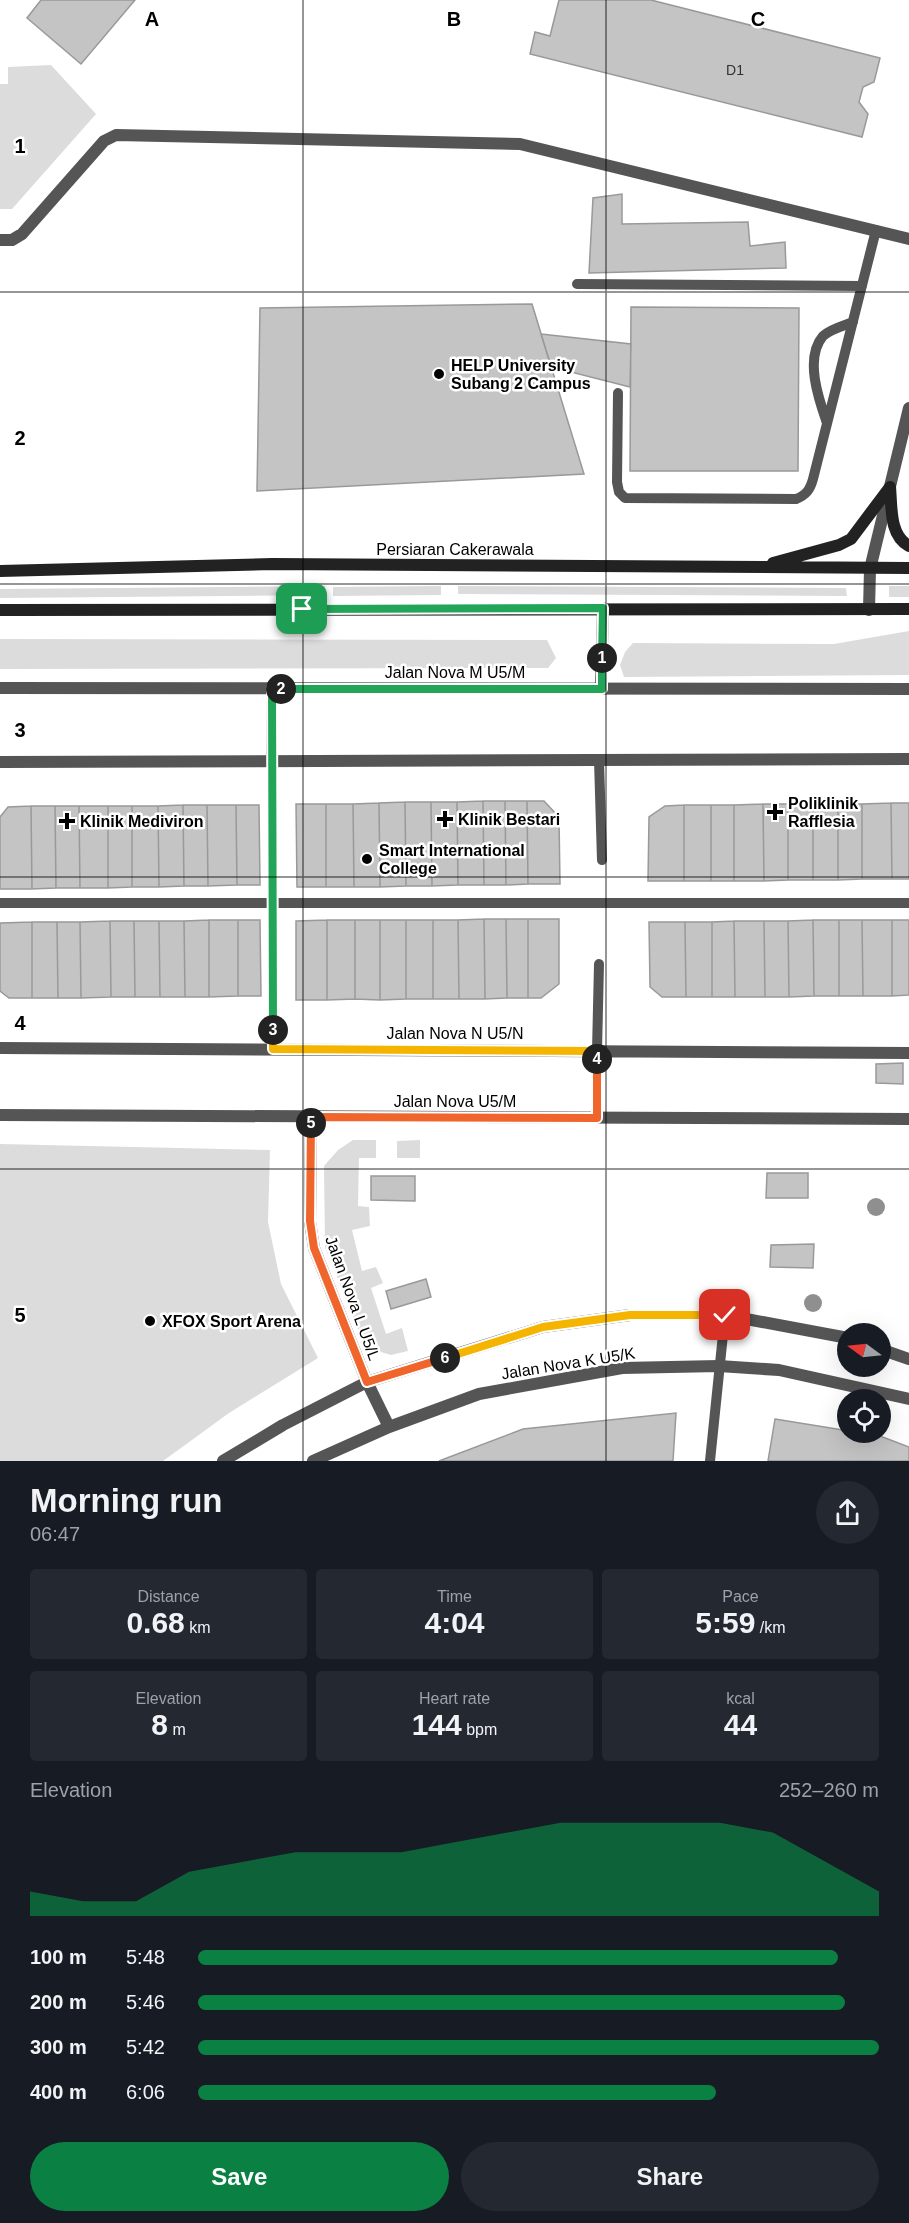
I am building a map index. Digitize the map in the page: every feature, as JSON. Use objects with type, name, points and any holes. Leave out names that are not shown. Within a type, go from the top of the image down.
[{"type":"street","points":[[0,240],[12,240],[22,234],[104,141],[116,135],[520,144],[909,238]]},
{"type":"street","points":[[869,610],[870,569],[909,408]]},
{"type":"street","points":[[890,487],[895,531],[901,542],[909,546]]},
{"type":"street","points":[[757,568],[839,545],[851,539],[864,526],[890,487]]},
{"type":"street","name":"Persiaran Cakerawala","points":[[0,571],[272,564],[909,568]]},
{"type":"street","points":[[602,689],[603,608]]},
{"type":"street","points":[[0,610],[909,609]]},
{"type":"street","name":"Jalan Nova M U5/M","points":[[0,688],[909,689]]},
{"type":"street","points":[[272,688],[272,760]]},
{"type":"street","points":[[0,762],[909,759]]},
{"type":"street","name":"Jalan Nova N U5/N","points":[[0,1048],[909,1053]]},
{"type":"street","points":[[597,1051],[597,1118]]},
{"type":"street","name":"Jalan Nova U5/M","points":[[0,1115],[909,1119]]},
{"type":"street","name":"Jalan Nova L U5/L","points":[[311,1117],[310,1221],[314,1248],[367,1382]]},
{"type":"street","name":"Jalan Nova L U5/L","points":[[223,1461],[283,1425],[367,1382],[543,1327],[630,1315],[725,1315],[837,1336]]},
{"type":"street","points":[[891,1353],[909,1359]]},
{"type":"street","name":"Jalan Nova K U5/K","points":[[314,1461],[389,1427],[479,1394],[622,1368],[719,1366],[779,1370],[909,1399]]},
{"type":"street","points":[[367,1382],[389,1427]]},
{"type":"lane","points":[[618,393],[617,482],[619,492],[625,498],[795,499],[804,496],[810,489],[876,231]]},
{"type":"lane","points":[[577,284],[862,286]]},
{"type":"lane","points":[[827,423],[817,390],[817,350],[823,336],[853,322]]},
{"type":"lane","points":[[599,759],[602,860]]},
{"type":"lane","points":[[272,760],[273,1049]]},
{"type":"lane","points":[[0,903],[909,903]]},
{"type":"lane","points":[[597,1051],[599,964]]},
{"type":"lane","points":[[710,1461],[725,1315]]},
{"type":"shaded area","points":[[51,65],[96,114],[12,209],[0,209],[0,84],[8,84],[8,67]]},
{"type":"shaded area","points":[[325,586],[325,595],[0,598],[0,589]]},
{"type":"shaded area","points":[[441,586],[441,595],[333,596],[333,587]]},
{"type":"shaded area","points":[[458,586],[846,588],[847,596],[458,594]]},
{"type":"shaded area","points":[[889,586],[909,586],[909,597],[889,597]]},
{"type":"shaded area","points":[[909,631],[909,675],[624,677],[620,665],[625,652],[633,643],[834,644]]},
{"type":"shaded area","points":[[0,639],[547,640],[556,658],[548,668],[0,669]]},
{"type":"shaded area","points":[[353,1140],[376,1140],[376,1158],[359,1158],[358,1206],[369,1207],[370,1226],[352,1230],[362,1271],[376,1267],[383,1283],[371,1288],[386,1334],[402,1328],[408,1351],[391,1355],[371,1349],[360,1334],[325,1247],[324,1166],[338,1150]]},
{"type":"shaded area","points":[[420,1140],[420,1158],[397,1158],[397,1141]]},
{"type":"shaded area","name":"XFOX Sport Arena","points":[[0,1144],[270,1150],[268,1222],[281,1284],[318,1358],[229,1413],[163,1461],[0,1461]]},
{"type":"building","points":[[41,0],[135,0],[81,64],[27,18]]},
{"type":"building","points":[[559,0],[651,0],[880,58],[874,82],[863,87],[859,102],[868,114],[862,137],[530,54],[535,32],[550,36]]},
{"type":"building","points":[[622,194],[622,224],[748,222],[750,246],[785,242],[786,268],[589,273],[593,198]]},
{"type":"building","points":[[532,304],[584,474],[257,491],[260,308]]},
{"type":"building","points":[[631,307],[799,308],[798,471],[630,471]]},
{"type":"building","points":[[541,334],[631,344],[630,387],[551,367]]},
{"type":"building","points":[[483,801],[484,885],[458,885],[457,802]]},
{"type":"building","points":[[483,801],[505,801],[506,885],[484,885]]},
{"type":"building","points":[[505,801],[527,801],[528,884],[506,885]]},
{"type":"building","points":[[527,801],[544,801],[559,817],[560,884],[528,884]]},
{"type":"building","points":[[405,802],[406,886],[380,887],[379,803]]},
{"type":"building","points":[[405,802],[431,802],[432,886],[406,886]]},
{"type":"building","points":[[431,802],[457,802],[458,885],[432,886]]},
{"type":"building","points":[[379,803],[380,887],[354,887],[353,804]]},
{"type":"building","points":[[891,803],[909,803],[909,879],[892,879]]},
{"type":"building","points":[[891,803],[892,879],[862,879],[862,804]]},
{"type":"building","points":[[296,804],[326,804],[326,887],[297,887]]},
{"type":"building","points":[[326,804],[353,804],[354,887],[326,887]]},
{"type":"building","points":[[763,804],[764,881],[734,881],[734,805]]},
{"type":"building","points":[[763,804],[788,804],[788,880],[764,881]]},
{"type":"building","points":[[788,804],[813,804],[813,880],[788,880]]},
{"type":"building","points":[[813,804],[838,804],[838,880],[813,880]]},
{"type":"building","points":[[838,804],[862,804],[862,879],[838,880]]},
{"type":"building","points":[[183,805],[184,886],[159,887],[158,806]]},
{"type":"building","points":[[183,805],[207,805],[208,886],[184,886]]},
{"type":"building","points":[[207,805],[236,805],[237,885],[208,886]]},
{"type":"building","points":[[236,805],[259,805],[260,885],[237,885]]},
{"type":"building","points":[[684,805],[684,881],[648,881],[649,817],[665,806]]},
{"type":"building","points":[[684,805],[711,805],[711,881],[684,881]]},
{"type":"building","points":[[711,805],[734,805],[734,881],[711,881]]},
{"type":"building","points":[[31,806],[55,806],[56,888],[32,889]]},
{"type":"building","points":[[31,806],[32,889],[0,889],[0,817],[8,807]]},
{"type":"building","points":[[55,806],[79,806],[80,888],[56,888]]},
{"type":"building","points":[[79,806],[108,806],[108,888],[80,888]]},
{"type":"building","points":[[108,806],[132,806],[132,887],[108,888]]},
{"type":"building","points":[[132,806],[158,806],[159,887],[132,887]]},
{"type":"building","points":[[484,919],[485,999],[459,999],[458,920]]},
{"type":"building","points":[[484,919],[506,919],[507,998],[485,999]]},
{"type":"building","points":[[506,919],[528,919],[528,998],[507,998]]},
{"type":"building","points":[[528,919],[559,919],[559,984],[541,998],[528,998]]},
{"type":"building","points":[[209,920],[209,997],[185,997],[184,921]]},
{"type":"building","points":[[209,920],[238,920],[238,996],[209,997]]},
{"type":"building","points":[[238,920],[260,920],[261,996],[238,996]]},
{"type":"building","points":[[327,920],[327,1000],[296,1000],[296,921]]},
{"type":"building","points":[[327,920],[355,920],[355,999],[327,1000]]},
{"type":"building","points":[[355,920],[380,920],[380,1000],[355,999]]},
{"type":"building","points":[[380,920],[406,920],[406,999],[380,1000]]},
{"type":"building","points":[[406,920],[433,920],[433,999],[406,999]]},
{"type":"building","points":[[433,920],[458,920],[459,999],[433,999]]},
{"type":"building","points":[[813,920],[839,920],[839,996],[814,996]]},
{"type":"building","points":[[813,920],[814,996],[789,997],[788,921]]},
{"type":"building","points":[[839,920],[862,920],[863,996],[839,996]]},
{"type":"building","points":[[862,920],[892,920],[892,996],[863,996]]},
{"type":"building","points":[[892,920],[909,920],[909,995],[892,996]]},
{"type":"building","points":[[110,921],[111,997],[81,998],[80,922]]},
{"type":"building","points":[[110,921],[134,921],[135,997],[111,997]]},
{"type":"building","points":[[134,921],[159,921],[160,997],[135,997]]},
{"type":"building","points":[[159,921],[184,921],[185,997],[160,997]]},
{"type":"building","points":[[734,921],[764,921],[765,997],[735,997]]},
{"type":"building","points":[[734,921],[735,997],[712,997],[712,922]]},
{"type":"building","points":[[764,921],[788,921],[789,997],[765,997]]},
{"type":"building","points":[[32,922],[32,998],[9,998],[0,991],[0,923]]},
{"type":"building","points":[[32,922],[57,922],[58,998],[32,998]]},
{"type":"building","points":[[57,922],[80,922],[81,998],[58,998]]},
{"type":"building","points":[[649,922],[685,922],[686,997],[662,997],[650,987]]},
{"type":"building","points":[[685,922],[712,922],[712,997],[686,997]]},
{"type":"building","points":[[903,1063],[903,1084],[876,1083],[876,1064]]},
{"type":"building","points":[[767,1173],[808,1173],[808,1198],[766,1198]]},
{"type":"building","points":[[371,1176],[415,1176],[415,1201],[371,1200]]},
{"type":"building","points":[[814,1244],[813,1268],[770,1267],[771,1245]]},
{"type":"building","points":[[426,1279],[431,1297],[391,1309],[386,1291]]},
{"type":"building","points":[[676,1413],[673,1461],[439,1461],[523,1429]]},
{"type":"building","points":[[775,1419],[837,1429],[837,1443],[891,1443],[891,1440],[909,1447],[909,1461],[768,1461]]},
{"type":"place","name":"HELP University Subang 2 Campus","points":[[439,374]]},
{"type":"place","name":"Poliklinik Rafflesia","points":[[775,812]]},
{"type":"place","name":"Klinik Bestari","points":[[445,819]]},
{"type":"place","name":"Klinik Mediviron","points":[[67,821]]},
{"type":"place","name":"Smart International College","points":[[367,859]]},
{"type":"place","name":"XFOX Sport Arena","points":[[150,1321]]},
{"type":"route","points":[[302,609],[603,608],[602,689],[272,688],[273,1049],[597,1051],[597,1118],[311,1117],[310,1221],[314,1248],[367,1382],[543,1327],[630,1315],[725,1315]]}]
